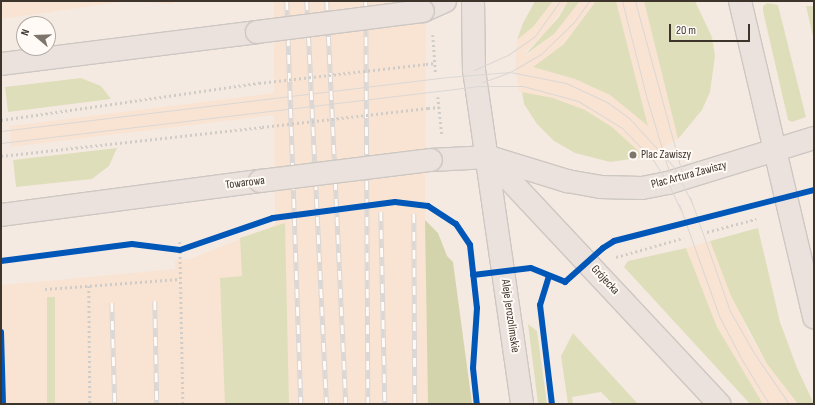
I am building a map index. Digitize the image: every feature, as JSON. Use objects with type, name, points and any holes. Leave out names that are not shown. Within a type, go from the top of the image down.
[{"type":"main road","points":[[1,64],[423,11],[445,1]]},
{"type":"main road","points":[[473,1],[474,70],[489,157]]},
{"type":"main road","points":[[740,1],[814,317]]},
{"type":"main road","name":"Plac Artura Zawiszy","points":[[489,157],[567,181],[600,187],[642,188],[668,183],[814,138]]},
{"type":"main road","name":"Towarowa","points":[[1,215],[431,160],[489,157]]},
{"type":"main road","name":"Aleje Jerozolimskie","points":[[489,157],[522,404]]},
{"type":"main road","name":"Grójecka","points":[[489,157],[719,404]]},
{"type":"path","points":[[432,30],[436,74]]},
{"type":"path","points":[[1,120],[259,83],[435,62]]},
{"type":"path","points":[[438,97],[443,138]]},
{"type":"path","points":[[1,156],[439,107]]},
{"type":"path","points":[[707,232],[756,219]]},
{"type":"path","points":[[614,259],[619,255],[683,238]]},
{"type":"path","points":[[180,242],[183,404]]},
{"type":"path","points":[[172,249],[180,250],[187,247]]},
{"type":"path","points":[[45,289],[180,279]]},
{"type":"path","points":[[89,286],[90,404]]},
{"type":"shaded area","points":[[1,1],[128,1],[16,16],[1,19]]},
{"type":"shaded area","points":[[128,1],[179,1],[170,4]]},
{"type":"shaded area","points":[[274,1],[426,1],[425,220],[438,233],[447,256],[453,262],[472,404],[1,404],[1,285],[175,269],[175,260],[190,259],[275,225],[274,115],[11,147],[10,126],[274,93]]},
{"type":"shaded area","points":[[553,1],[568,1],[546,32],[525,52],[527,55],[554,34],[580,1],[596,1],[564,44],[533,67],[575,79],[610,95],[648,125],[616,1],[644,1],[678,139],[645,157],[612,127],[585,110],[553,98],[519,92],[515,64],[517,40],[533,27]]},
{"type":"shaded area","points":[[710,241],[748,332],[767,364],[798,404],[763,404],[717,327],[686,248]]},
{"type":"green space","points":[[535,1],[553,1],[533,27],[517,40],[523,23]]},
{"type":"green space","points":[[568,1],[580,1],[554,34],[525,55],[559,17]]},
{"type":"green space","points":[[596,1],[616,1],[648,126],[610,95],[575,79],[533,67],[564,44]]},
{"type":"green space","points":[[644,1],[695,1],[712,37],[715,56],[710,92],[702,110],[678,139]]},
{"type":"green space","points":[[767,3],[778,5],[806,117],[792,122],[788,120],[763,11],[763,6]]},
{"type":"green space","points":[[806,6],[814,6],[814,41]]},
{"type":"green space","points":[[81,78],[101,86],[111,99],[8,112],[5,87]]},
{"type":"green space","points":[[522,92],[553,98],[585,110],[612,127],[645,157],[610,162],[575,153],[554,141],[537,124],[524,104]]},
{"type":"green space","points":[[117,148],[109,166],[92,179],[16,187],[13,160]]},
{"type":"green space","points":[[425,220],[438,233],[447,256],[453,262],[472,404],[428,404]]},
{"type":"green space","points":[[285,223],[289,404],[225,404],[220,278],[242,276],[240,238]]},
{"type":"green space","points":[[758,228],[780,322],[797,368],[814,404],[798,404],[767,364],[731,296],[710,241]]},
{"type":"green space","points":[[686,248],[717,327],[763,404],[750,404],[624,267],[628,261]]},
{"type":"green space","points":[[47,297],[55,297],[55,404],[47,404]]},
{"type":"green space","points":[[528,324],[537,331],[547,404],[538,404]]},
{"type":"green space","points":[[573,333],[638,404],[613,404],[601,392],[572,397],[573,404],[568,404],[561,356]]},
{"type":"tram line","points":[[474,70],[508,55],[535,36],[560,1]]},
{"type":"tram line","points":[[483,82],[510,72],[540,55],[574,22],[589,1]]},
{"type":"tram line","points":[[622,1],[647,99],[673,185]]},
{"type":"tram line","points":[[635,1],[683,176]]},
{"type":"tram line","points":[[1,131],[448,77],[510,72],[566,83],[607,102],[629,118],[673,166],[692,203]]},
{"type":"tram line","points":[[1,143],[476,86],[523,86],[578,101],[622,128],[653,160],[668,183],[680,209]]},
{"type":"tram line","points":[[690,197],[730,311],[754,353],[789,404]]},
{"type":"tram line","points":[[679,204],[719,316],[742,360],[769,404]]},
{"type":"railway","points":[[287,1],[301,404]]},
{"type":"railway","points":[[307,1],[327,404]]},
{"type":"railway","points":[[327,1],[346,404]]},
{"type":"railway","points":[[366,1],[368,404]]},
{"type":"railway","points":[[381,212],[385,404]]},
{"type":"railway","points":[[414,214],[415,404]]},
{"type":"railway","points":[[155,301],[157,404]]},
{"type":"railway","points":[[112,303],[115,404]]},
{"type":"cycle path","points":[[473,275],[531,268],[565,282],[603,248],[614,241],[814,190]]},
{"type":"cycle path","points":[[1,261],[132,244],[180,250],[273,218],[395,202],[428,206],[456,224],[470,245],[477,308],[473,368],[477,404]]},
{"type":"cycle path","points":[[549,276],[540,305],[552,404]]},
{"type":"cycle path","points":[[1,332],[3,404]]},
{"type":"place","name":"Plac Zawiszy","points":[[633,155]]}]
